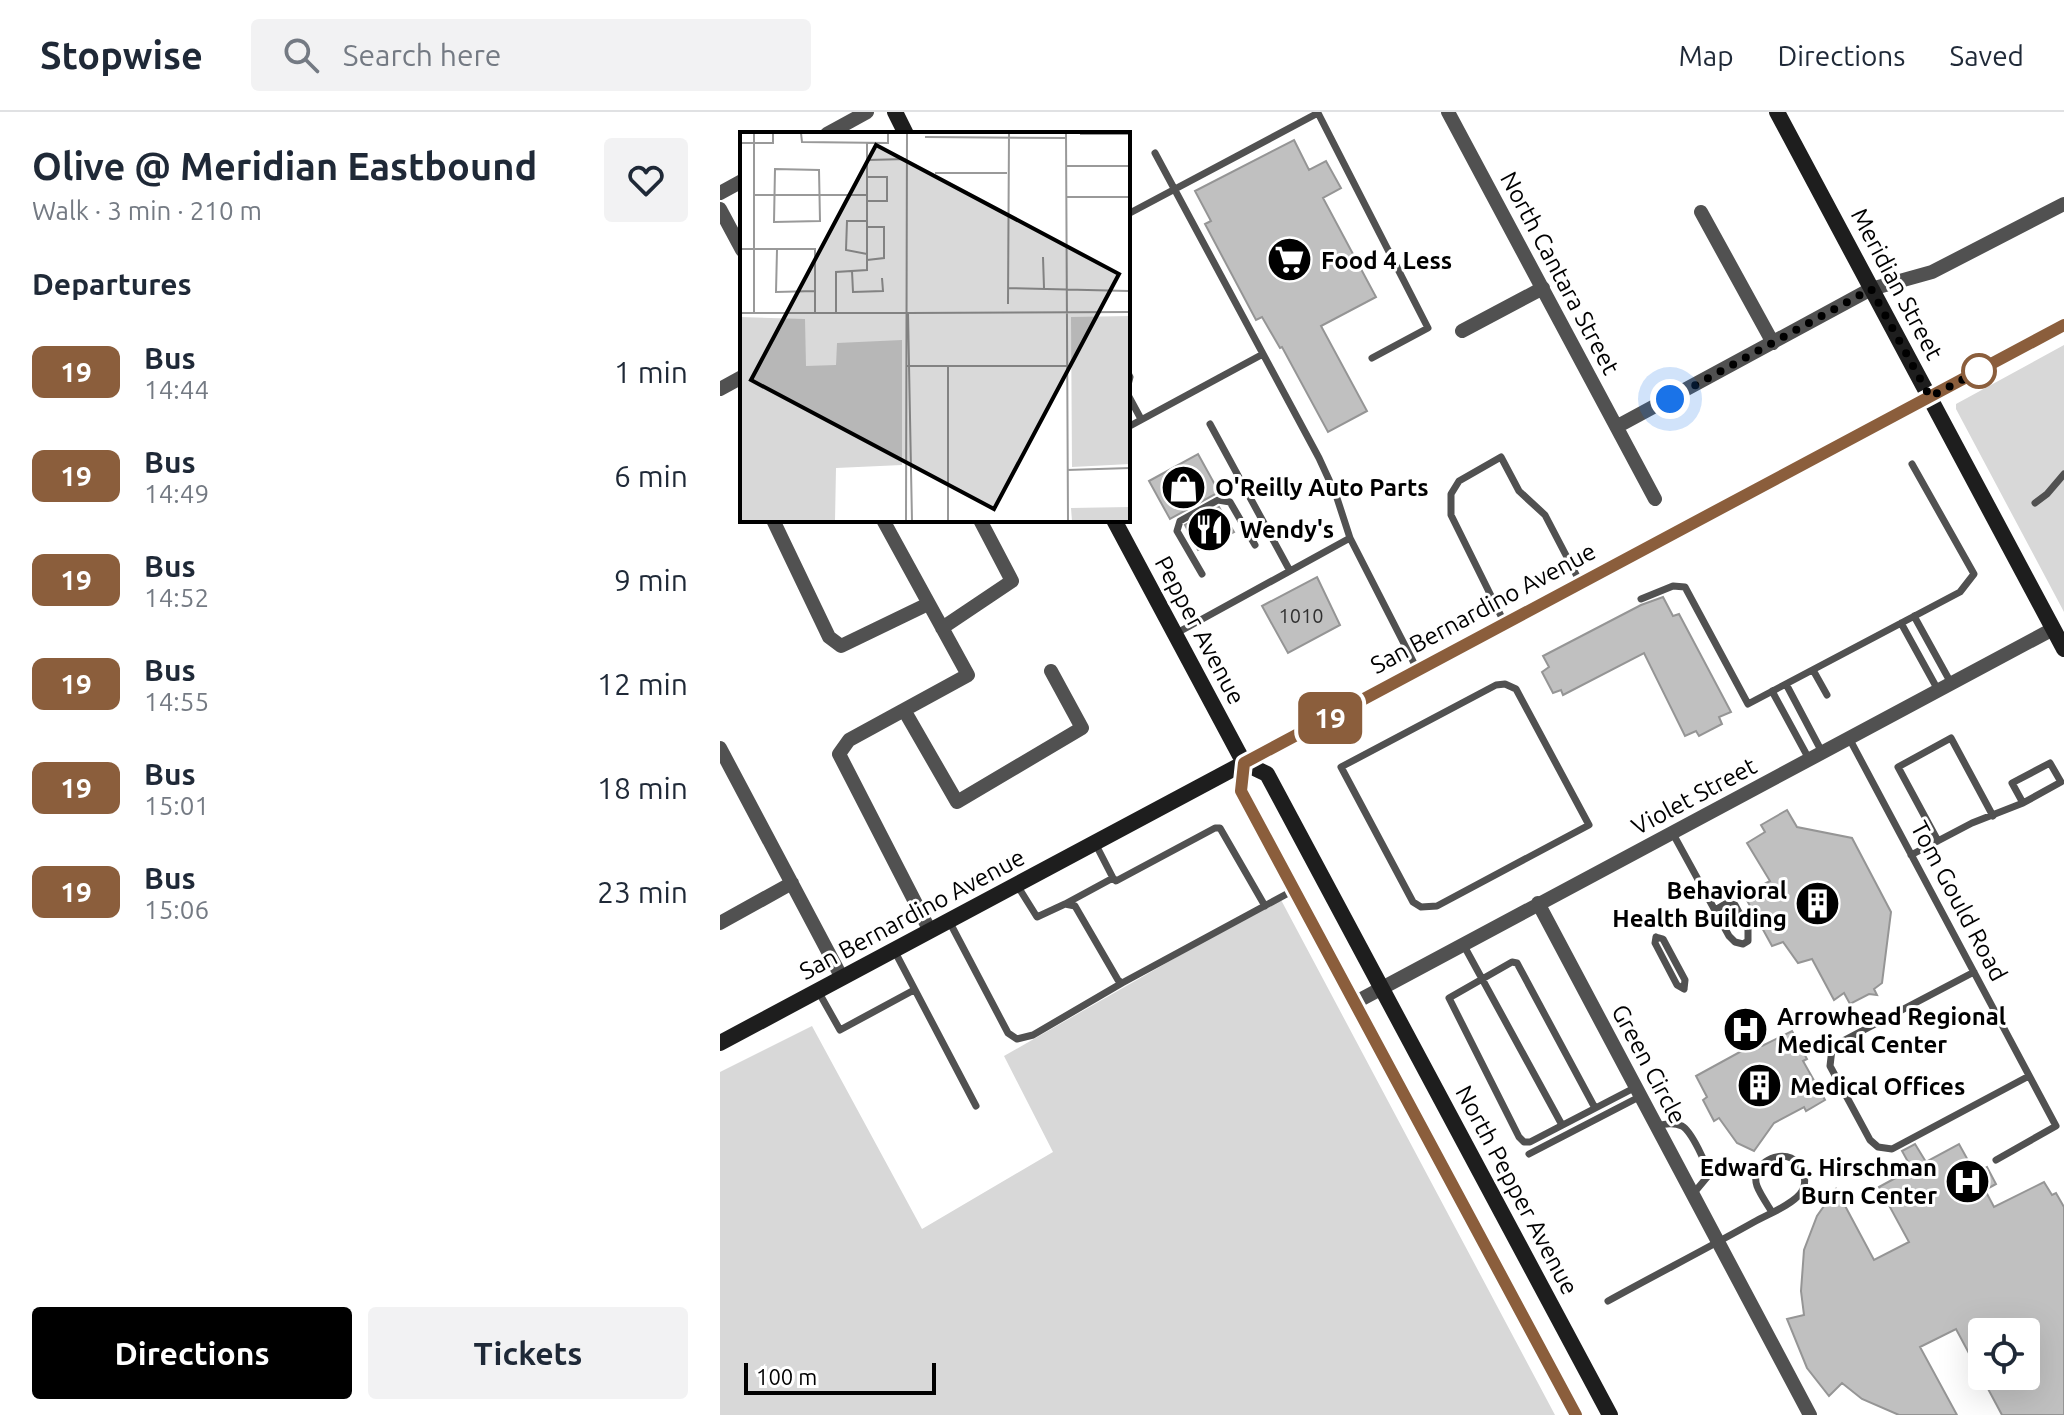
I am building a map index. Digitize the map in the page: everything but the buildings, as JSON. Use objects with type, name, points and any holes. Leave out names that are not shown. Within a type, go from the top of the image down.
[{"type":"main road","points":[[895,112],[905,132]]},
{"type":"main road","name":"Meridian Street","points":[[1777,112],[2064,649]]},
{"type":"main road","name":"San Bernardino Avenue","points":[[720,1043],[2064,325]]},
{"type":"main road","name":"Pepper Avenue","points":[[1115,522],[1244,763],[1241,791],[1356,1002]]},
{"type":"main road","name":"Pepper Avenue","points":[[1244,763],[1267,774],[1382,987]]},
{"type":"main road","name":"North Pepper Avenue","points":[[1382,987],[1610,1415]]},
{"type":"main road","points":[[1356,1002],[1576,1415]]},
{"type":"street","points":[[831,132],[867,112]]},
{"type":"street","name":"North Cantara Street","points":[[1448,112],[1655,499]]},
{"type":"street","points":[[720,193],[740,182]]},
{"type":"street","points":[[1618,426],[1871,289],[1932,272],[2064,204]]},
{"type":"street","points":[[720,209],[740,246]]},
{"type":"street","points":[[1701,212],[1773,343]]},
{"type":"street","points":[[1462,331],[1543,288]]},
{"type":"street","points":[[720,389],[740,378]]},
{"type":"street","points":[[774,522],[829,637],[841,646],[928,604]]},
{"type":"street","points":[[884,522],[968,675],[849,740],[839,754],[930,931]]},
{"type":"street","points":[[942,628],[1012,581],[981,522]]},
{"type":"street","name":"Violet Street","points":[[1356,1002],[2053,629]]},
{"type":"street","points":[[904,710],[957,802],[1082,728],[1051,671]]},
{"type":"street","points":[[720,748],[842,978]]},
{"type":"street","points":[[720,923],[792,883]]},
{"type":"street","name":"Green Circle","points":[[1538,903],[1810,1415]]},
{"type":"lane","points":[[1130,213],[1318,113],[1428,328],[1372,358]]},
{"type":"lane","points":[[1155,153],[1319,458],[1336,495],[1350,538],[1418,671]]},
{"type":"lane","points":[[1130,426],[1263,354]]},
{"type":"lane","points":[[1130,399],[1141,419]]},
{"type":"lane","points":[[1210,424],[1290,571]]},
{"type":"lane","points":[[1505,624],[1451,515],[1451,494],[1459,481],[1501,457],[1519,491],[1545,515],[1581,584]]},
{"type":"lane","points":[[1641,599],[1673,586],[1685,587],[1748,704],[1960,592],[1974,574],[1912,464]]},
{"type":"lane","points":[[2035,503],[2064,474]]},
{"type":"lane","points":[[1202,574],[1177,531],[1180,521],[1218,500],[1230,502],[1255,545]]},
{"type":"lane","points":[[1175,634],[1350,538]]},
{"type":"lane","points":[[1914,616],[1944,687]]},
{"type":"lane","points":[[1901,623],[1944,687]]},
{"type":"lane","points":[[1813,670],[1827,695]]},
{"type":"lane","points":[[1786,684],[1816,756]]},
{"type":"lane","points":[[1496,685],[1511,686],[1516,689],[1589,825],[1437,906],[1421,907],[1413,902],[1401,881],[1341,767],[1413,728],[1496,685]]},
{"type":"lane","points":[[1772,691],[1816,756]]},
{"type":"lane","name":"Tom Gould Road","points":[[1849,738],[2056,1126],[1996,1160]]},
{"type":"lane","points":[[1938,841],[1898,767],[1951,738],[1993,816]]},
{"type":"lane","points":[[1911,855],[2023,803],[2061,782],[2050,763],[2012,783],[2023,803]]},
{"type":"lane","points":[[1095,843],[1116,881],[1220,828],[1265,906]]},
{"type":"lane","points":[[1672,832],[1715,910],[1735,942],[1743,944],[1748,941],[1748,929],[1735,905],[1727,903],[1715,910]]},
{"type":"lane","points":[[1017,885],[1037,917],[1113,878]]},
{"type":"lane","points":[[949,921],[1008,1033],[1017,1039],[1033,1035],[1294,890]]},
{"type":"lane","points":[[1065,904],[1075,906],[1080,911],[1122,983]]},
{"type":"lane","points":[[1656,937],[1663,939],[1685,980],[1684,989],[1677,985],[1670,972],[1655,943],[1656,937]]},
{"type":"lane","points":[[1463,944],[1562,1125]]},
{"type":"lane","points":[[894,950],[976,1106]]},
{"type":"lane","points":[[1595,1108],[1517,963],[1512,962],[1449,998],[1524,1142],[1530,1142],[1595,1108],[1638,1091]]},
{"type":"lane","points":[[1974,972],[1832,1049],[1830,1066],[1849,1104],[1870,1140],[1878,1147],[1892,1149],[2029,1076]]},
{"type":"lane","points":[[818,991],[840,1030],[914,990]]},
{"type":"lane","points":[[1529,1154],[1638,1091]]},
{"type":"lane","points":[[1656,1126],[1674,1123],[1684,1127],[1707,1165],[1708,1176],[1693,1194]]},
{"type":"lane","points":[[1608,1301],[1718,1242],[1772,1212],[1797,1198],[1805,1186],[1805,1174],[1796,1160],[1788,1157],[1771,1158],[1757,1172],[1756,1184],[1772,1212]]},
{"type":"shaded area","points":[[2064,345],[2064,612],[1956,404]]},
{"type":"shaded area","points":[[1280,898],[1555,1415],[720,1415],[720,1072],[812,1026],[922,1229],[1053,1152],[1004,1056]]},
{"type":"bus line","name":"19","points":[[1576,1415],[1241,791],[1244,763],[2064,325]]},
{"type":"place","name":"Food 4 Less","points":[[1290,260]]},
{"type":"place","name":"O'Reilly Auto Parts","points":[[1184,487]]},
{"type":"place","name":"Wendy's","points":[[1209,529]]},
{"type":"place","name":"Behavioral Health Building","points":[[1818,904]]},
{"type":"place","name":"Arrowhead Regional Medical Center","points":[[1746,1030]]},
{"type":"place","name":"Medical Offices","points":[[1759,1086]]},
{"type":"place","name":"Edward G. Hirschman Burn Center","points":[[1968,1181]]},
{"type":"route","points":[[1670,399],[1871,289],[1930,397],[1979,371]]}]
